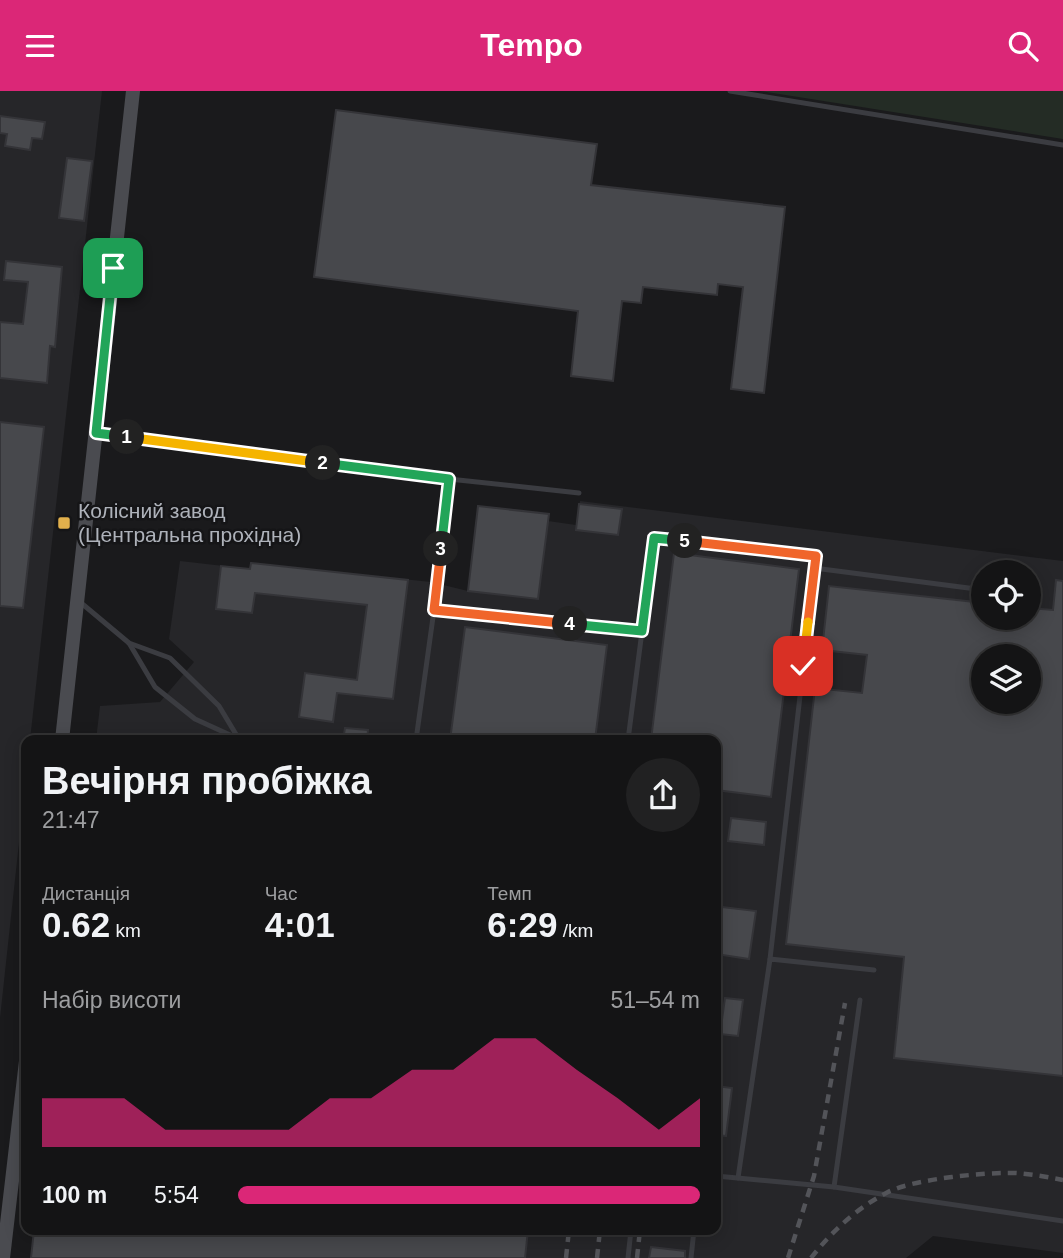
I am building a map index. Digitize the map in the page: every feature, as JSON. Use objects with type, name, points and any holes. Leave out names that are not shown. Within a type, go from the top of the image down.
[{"type":"street","points":[[63,735],[133,91]]},
{"type":"street","points":[[3,1258],[21,1104]]},
{"type":"lane","points":[[730,91],[1063,145]]},
{"type":"lane","points":[[96,433],[449,479],[579,493]]},
{"type":"lane","points":[[417,735],[449,479]]},
{"type":"lane","points":[[629,735],[654,538],[816,556],[770,959],[738,1178]]},
{"type":"lane","points":[[814,568],[971,588]]},
{"type":"lane","points":[[77,600],[129,643],[170,658],[219,706],[237,735]]},
{"type":"lane","points":[[434,610],[642,631]]},
{"type":"lane","points":[[129,643],[155,687],[195,719],[230,735]]},
{"type":"lane","points":[[770,959],[873,970]]},
{"type":"lane","points":[[834,1187],[860,1000]]},
{"type":"lane","points":[[721,1176],[834,1187],[1063,1221]]},
{"type":"lane","points":[[628,1258],[630,1235]]},
{"type":"lane","points":[[691,1258],[693,1235]]},
{"type":"shaded area","points":[[0,91],[102,91],[31,735],[21,735],[21,824],[0,1018]]},
{"type":"shaded area","points":[[760,91],[1063,91],[1063,139]]},
{"type":"shaded area","points":[[580,501],[1063,561],[1063,1253],[933,1236],[906,1258],[31,1258],[33,1235],[721,1235],[721,735],[97,735],[100,706],[160,702],[194,662],[169,639],[180,561],[250,569],[251,563],[431,582],[468,591],[478,506],[549,514],[548,521],[576,525]]},
{"type":"building","points":[[336,110],[597,144],[591,185],[785,207],[764,393],[731,389],[743,287],[718,284],[717,295],[643,287],[641,303],[622,301],[613,381],[571,376],[578,311],[314,277]]},
{"type":"building","points":[[0,116],[45,122],[42,139],[32,138],[30,150],[5,146],[7,134],[0,133]]},
{"type":"building","points":[[67,158],[92,161],[84,221],[59,218]]},
{"type":"building","points":[[6,261],[62,267],[55,347],[50,346],[47,383],[0,378],[0,322],[23,324],[28,282],[4,280]]},
{"type":"building","points":[[0,422],[44,427],[23,608],[0,606]]},
{"type":"building","points":[[579,504],[622,509],[618,535],[576,530]]},
{"type":"building","points":[[478,506],[549,514],[538,599],[468,591]]},
{"type":"building","points":[[674,553],[799,569],[771,797],[721,791],[721,735],[652,735]]},
{"type":"building","points":[[251,563],[408,580],[393,699],[337,693],[333,722],[299,717],[305,673],[357,680],[367,605],[255,593],[252,613],[216,609],[221,566],[250,569]]},
{"type":"building","points":[[1056,580],[1063,581],[1063,1076],[894,1058],[904,957],[786,944],[815,688],[862,693],[867,655],[822,650],[829,586],[971,602],[971,630],[1041,630],[1041,609],[1053,610]]},
{"type":"building","points":[[465,627],[607,645],[596,735],[451,735]]},
{"type":"building","points":[[345,728],[368,730],[368,735],[344,735]]},
{"type":"building","points":[[731,818],[766,822],[764,845],[728,841]]},
{"type":"building","points":[[722,907],[756,911],[749,959],[721,955]]},
{"type":"building","points":[[725,998],[743,1000],[738,1036],[721,1034]]},
{"type":"building","points":[[721,1087],[732,1088],[726,1136],[721,1136]]},
{"type":"building","points":[[33,1235],[527,1235],[525,1258],[31,1258]]},
{"type":"building","points":[[651,1247],[685,1251],[685,1258],[649,1258]]},
{"type":"railway","points":[[788,1258],[814,1176],[845,1003]]},
{"type":"railway","points":[[811,1258],[836,1229],[856,1213],[877,1198],[900,1187],[950,1177],[1002,1173],[1063,1180]]},
{"type":"railway","points":[[566,1258],[568,1235]]},
{"type":"railway","points":[[597,1258],[599,1235]]},
{"type":"railway","points":[[637,1258],[639,1235]]},
{"type":"place","name":"Колісний завод (Центральна прохідна)","points":[[64,523]]},
{"type":"route","points":[[113,268],[96,433],[449,479],[434,610],[642,631],[654,538],[816,556],[803,666]]}]
